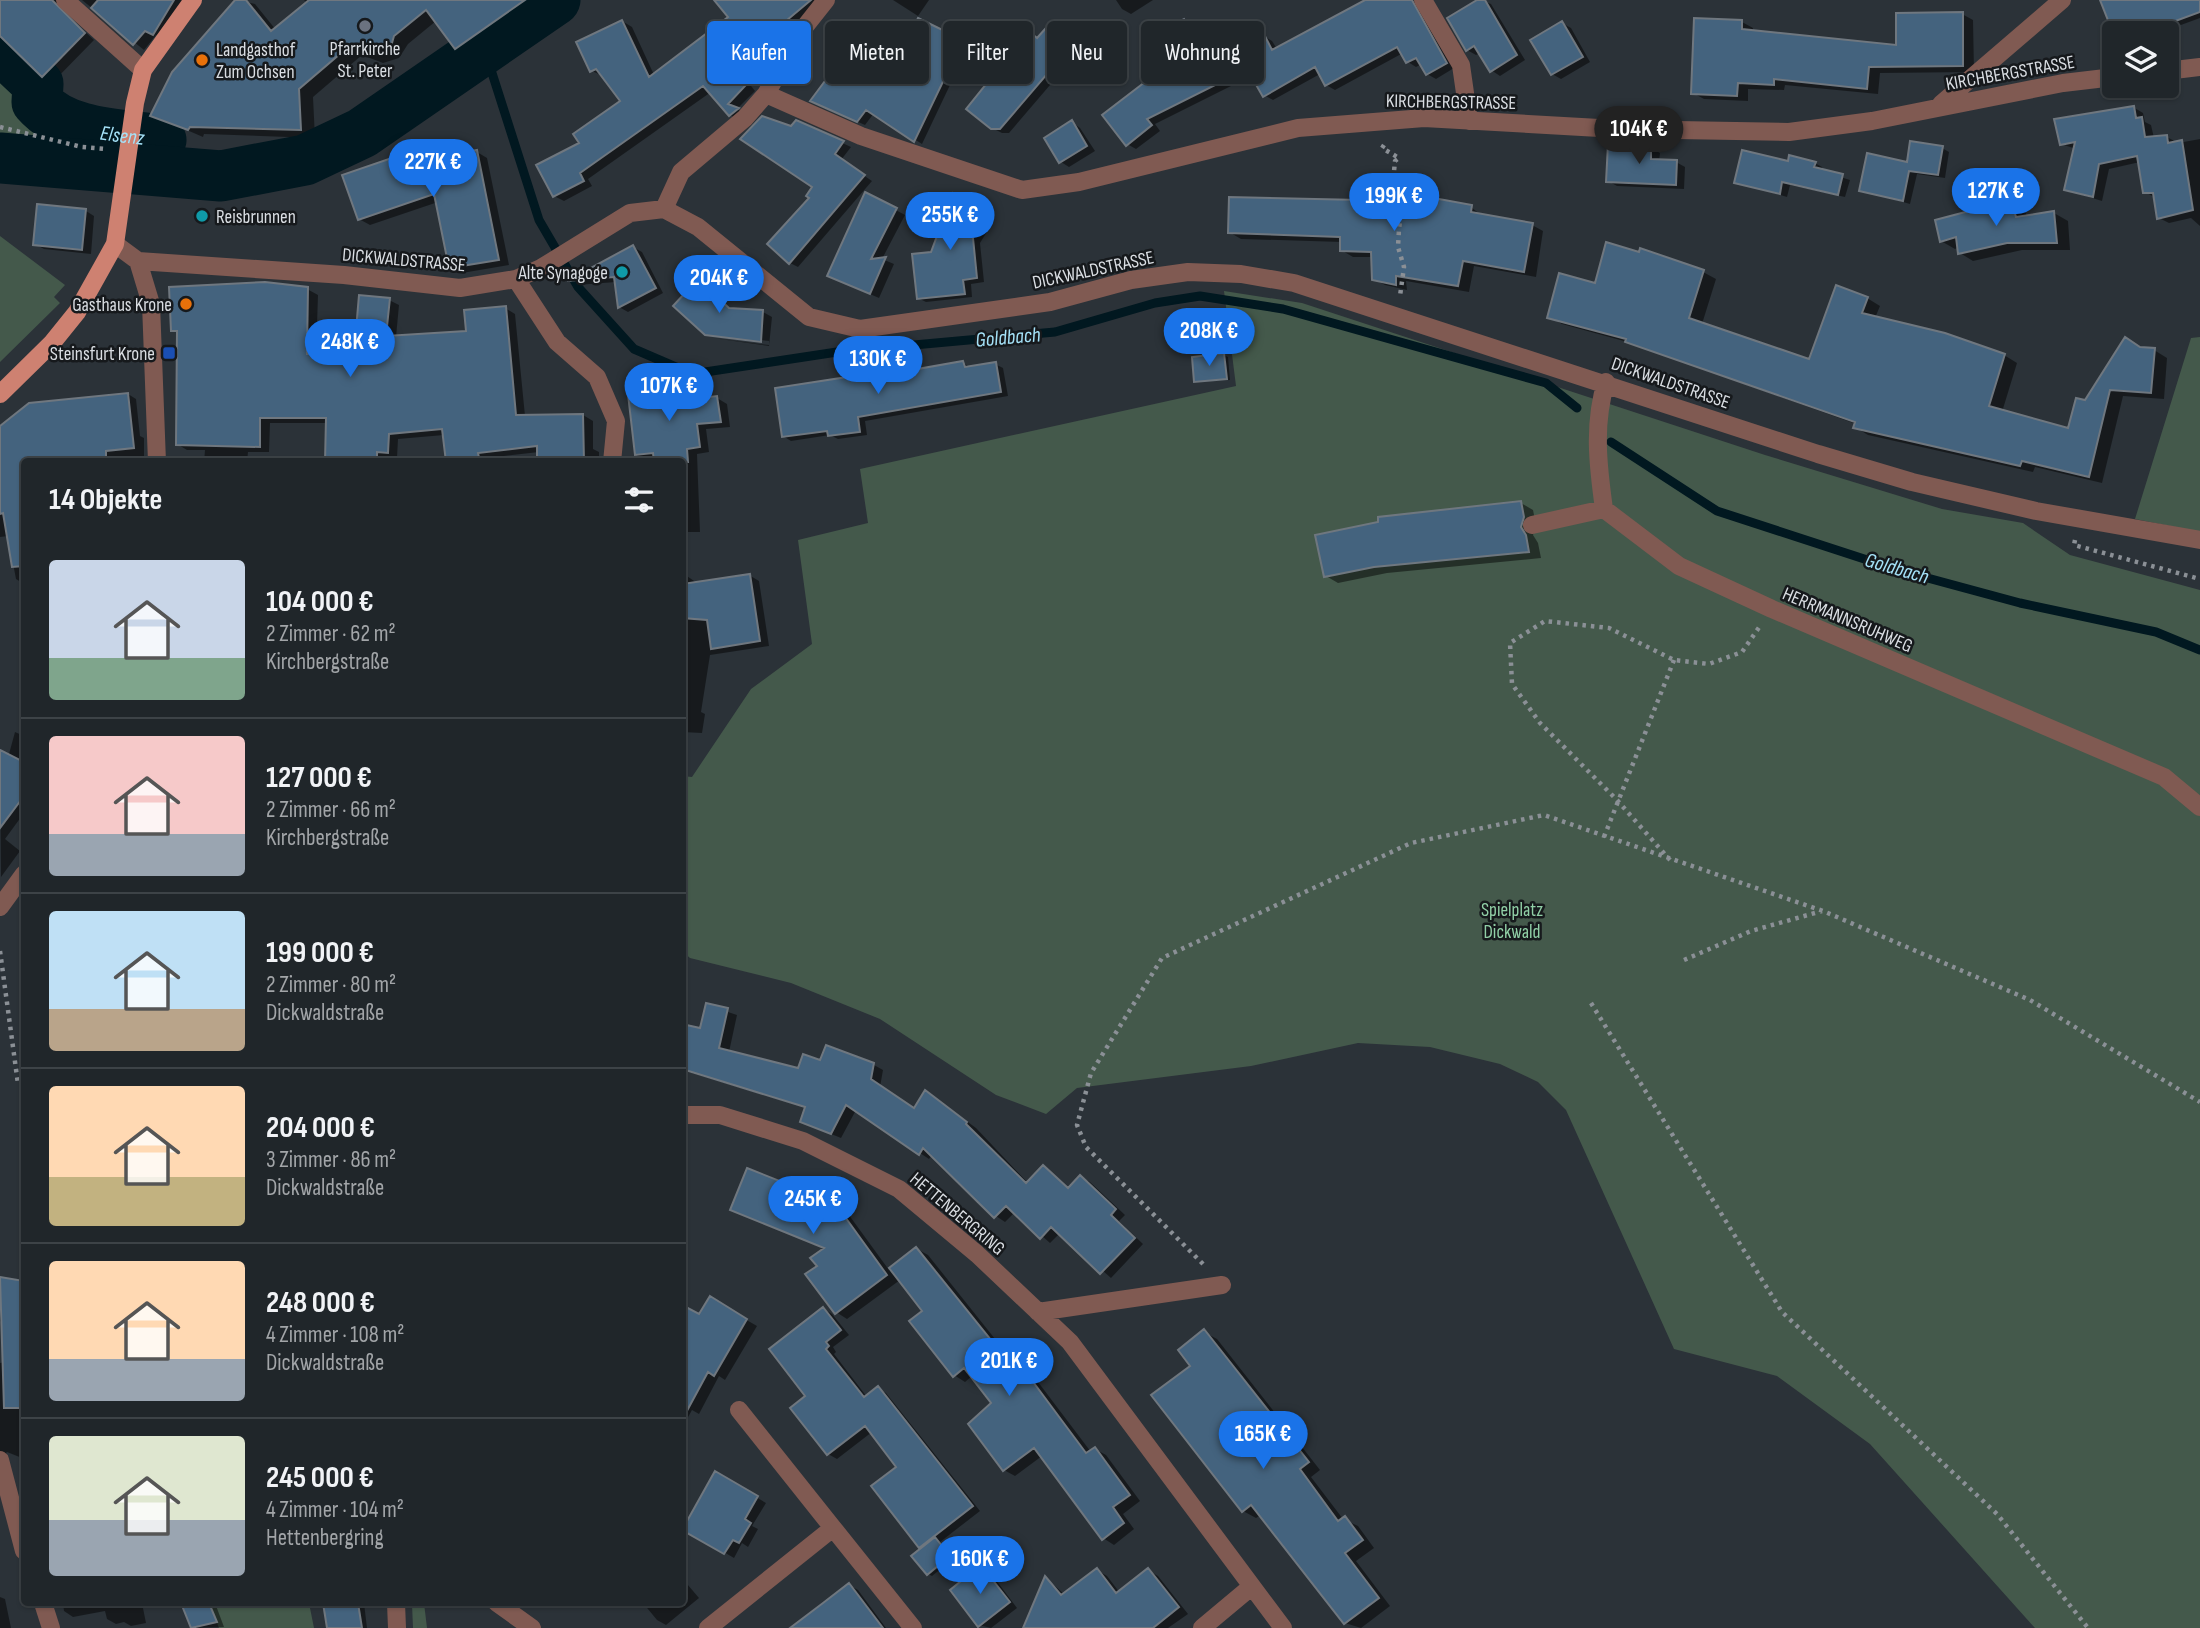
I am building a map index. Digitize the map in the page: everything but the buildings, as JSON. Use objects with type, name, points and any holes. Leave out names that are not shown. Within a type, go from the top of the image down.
[{"type":"main road","points":[[0,394],[52,343],[77,312],[115,244],[135,103],[143,70],[193,0]]},
{"type":"street","points":[[65,0],[143,70]]},
{"type":"street","points":[[664,209],[681,172],[746,118],[766,94],[803,29],[825,0]]},
{"type":"street","points":[[1423,0],[1461,65],[1469,121]]},
{"type":"street","points":[[1938,106],[2062,0]]},
{"type":"street","points":[[2179,69],[2200,67]]},
{"type":"street","name":"KIRCHBERGSTRASSE","points":[[766,94],[861,136],[1021,190],[1079,182],[1298,128],[1392,119],[1617,129],[1789,132],[1872,121],[1938,106],[2102,78]]},
{"type":"street","name":"DICKWALDSTRASSE","points":[[138,261],[344,275],[460,288],[516,279],[541,268],[630,214],[664,209],[698,227],[809,317],[860,329],[1050,302],[1131,280],[1188,272],[1241,274],[1294,283],[1900,478],[2081,519],[2200,540]]},
{"type":"street","points":[[115,244],[138,261],[151,304],[157,458]]},
{"type":"street","points":[[516,279],[557,342],[597,377],[616,421],[612,458]]},
{"type":"street","points":[[1532,525],[1604,509],[1598,467],[1597,410],[1606,382]]},
{"type":"street","name":"HERRMANNSRUHWEG","points":[[1604,509],[1679,566],[1772,609],[2164,777],[2200,807]]},
{"type":"street","points":[[0,907],[21,878]]},
{"type":"street","name":"HETTENBERGRING","points":[[686,1115],[720,1115],[803,1140],[900,1189],[977,1254],[1070,1342],[1283,1628]]},
{"type":"street","points":[[1038,1312],[1222,1285]]},
{"type":"street","points":[[739,1410],[913,1628]]},
{"type":"street","points":[[0,1460],[21,1540]]},
{"type":"street","points":[[708,1628],[833,1528]]},
{"type":"street","points":[[1202,1628],[1251,1587]]},
{"type":"street","points":[[44,1606],[51,1628]]},
{"type":"street","points":[[396,1606],[397,1628]]},
{"type":"street","points":[[501,1606],[532,1628]]},
{"type":"path","points":[[1392,119],[1393,131],[1382,148],[1399,158],[1395,161],[1393,182],[1405,183],[1398,247],[1404,267],[1397,316]]},
{"type":"path","points":[[0,127],[82,147]]},
{"type":"path","points":[[2081,519],[2074,545],[2200,579]]},
{"type":"path","points":[[1670,861],[1618,800],[1540,723],[1512,684],[1510,643],[1545,621],[1609,628],[1674,660],[1709,664],[1742,652],[1772,609]]},
{"type":"path","points":[[1604,837],[1674,660]]},
{"type":"path","points":[[1222,1285],[1168,1226],[1086,1147],[1077,1125],[1091,1073],[1162,958],[1410,843],[1544,815],[1670,861],[1823,911],[2030,1000],[2200,1102]]},
{"type":"path","points":[[1684,960],[1751,931],[1823,911]]},
{"type":"path","points":[[0,951],[18,1084]]},
{"type":"path","points":[[1591,1003],[1782,1312],[1997,1514],[2088,1628]]},
{"type":"green space","points":[[0,75],[53,129],[62,154],[0,149]]},
{"type":"green space","points":[[0,236],[65,285],[54,297],[60,303],[0,362]]},
{"type":"green space","name":"Spielplatz Dickwald","points":[[1224,291],[1302,303],[1765,455],[1942,509],[2023,523],[2070,555],[2200,590],[2200,1628],[2035,1628],[1870,1444],[1777,1376],[1674,1349],[1566,1110],[1538,1082],[1500,1064],[1430,1047],[1358,1043],[1251,1066],[1077,1088],[1046,1114],[996,1095],[880,1019],[791,983],[690,958],[686,954],[686,776],[692,777],[751,689],[812,644],[798,540],[868,523],[860,469],[1236,386]]},
{"type":"green space","points":[[2200,337],[2200,532],[2135,519],[2191,338]]},
{"type":"green space","points":[[210,1606],[310,1606],[314,1628],[219,1628]]},
{"type":"green space","points":[[412,1606],[424,1606],[427,1628],[413,1628]]},
{"type":"waterway","name":"Elsenz","points":[[0,158],[221,176],[305,160],[362,133],[555,0]]},
{"type":"waterway","name":"Elsenz","points":[[0,48],[38,84],[37,102],[49,113],[63,121],[94,131],[161,140]]},
{"type":"waterway","name":"Goldbach","points":[[485,51],[539,220],[578,287],[634,349],[692,374],[837,352],[1055,332],[1155,303],[1200,296],[1283,309],[1546,383],[1577,408]]},
{"type":"waterway","name":"Goldbach","points":[[1611,442],[1717,511],[1898,570],[2020,603],[2156,632],[2200,650]]},
{"type":"place","name":"Pfarrkirche St. Peter","points":[[365,26]]},
{"type":"place","name":"Landgasthof Zum Ochsen","points":[[202,60]]},
{"type":"place","name":"Reisbrunnen","points":[[202,216]]},
{"type":"place","name":"Alte Synagoge","points":[[622,272]]},
{"type":"place","name":"Gasthaus Krone","points":[[186,304]]},
{"type":"place","name":"Steinsfurt Krone","points":[[169,353]]}]
